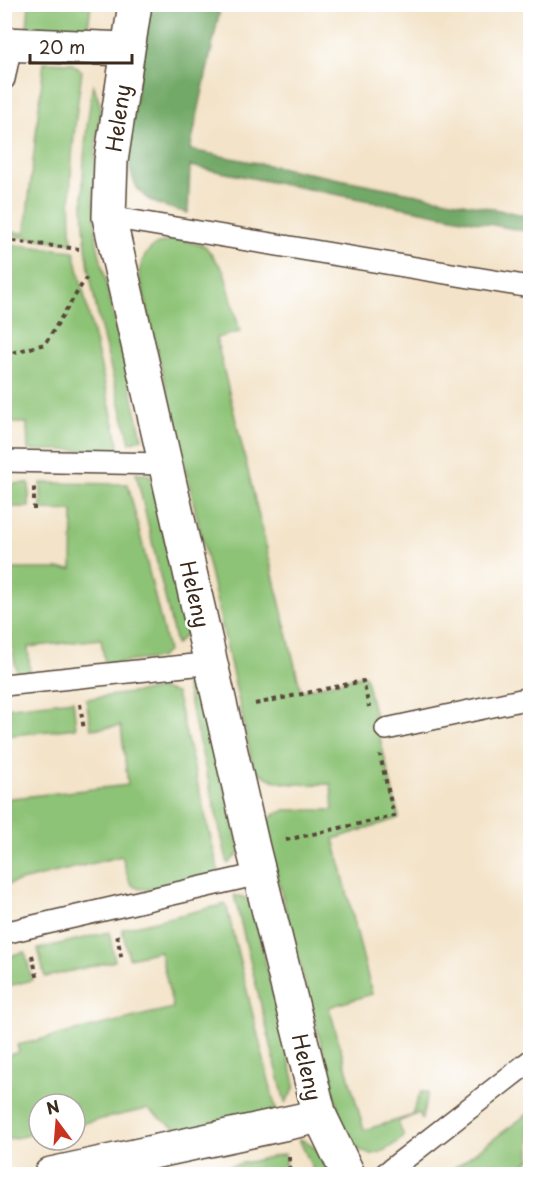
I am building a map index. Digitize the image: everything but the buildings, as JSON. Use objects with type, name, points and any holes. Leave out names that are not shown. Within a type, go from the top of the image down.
[{"type":"street","name":"Heleny","points":[[135,4],[126,49],[111,161],[109,217],[213,663],[256,861],[320,1116],[348,1174]]},
{"type":"street","points":[[8,44],[126,49]]},
{"type":"street","points":[[51,1174],[320,1116]]},
{"type":"lane","points":[[4,79],[8,44]]},
{"type":"lane","points":[[109,217],[531,287]]},
{"type":"lane","points":[[4,461],[166,464]]},
{"type":"lane","points":[[4,685],[213,663]]},
{"type":"lane","points":[[382,739],[531,698]]},
{"type":"lane","points":[[4,933],[256,861]]},
{"type":"lane","points":[[385,1174],[531,1061]]},
{"type":"path","points":[[4,240],[79,249]]},
{"type":"path","points":[[4,355],[45,344],[86,278]]},
{"type":"path","points":[[34,478],[34,510]]},
{"type":"path","points":[[222,711],[363,681],[370,715]]},
{"type":"path","points":[[79,694],[84,730]]},
{"type":"path","points":[[256,861],[394,816],[382,739]]},
{"type":"path","points":[[115,926],[122,960]]},
{"type":"path","points":[[30,946],[38,980]]},
{"type":"green space","points":[[29,5],[91,5],[88,26],[78,30],[27,27]]},
{"type":"green space","points":[[149,5],[221,5],[190,150],[530,216],[530,232],[190,166],[188,213],[151,201],[137,188],[128,151]]},
{"type":"green space","points":[[44,62],[71,63],[82,71],[71,178],[72,243],[5,235],[5,231],[25,233]]},
{"type":"green space","points":[[93,83],[101,108],[96,144],[94,199],[97,243],[142,438],[130,443],[100,324],[88,262],[83,171]]},
{"type":"green space","points":[[178,239],[205,246],[224,271],[240,332],[216,338],[301,691],[365,675],[399,818],[334,839],[372,994],[329,1007],[364,1130],[411,1116],[421,1092],[428,1092],[422,1119],[419,1113],[398,1122],[404,1137],[379,1153],[365,1153],[358,1149],[344,1132],[267,838],[268,823],[273,815],[286,810],[333,810],[331,784],[279,782],[270,779],[253,766],[212,580],[139,274],[143,258],[151,248],[162,242]]},
{"type":"green space","points":[[5,244],[74,251],[120,450],[28,450],[27,423],[5,423],[4,332],[11,279],[5,278]]},
{"type":"green space","points":[[136,473],[150,475],[188,633],[176,644]]},
{"type":"green space","points":[[29,483],[29,507],[5,507],[5,484]]},
{"type":"green space","points":[[41,483],[128,484],[168,651],[159,658],[105,664],[101,639],[28,647],[30,673],[17,674],[10,636],[5,636],[4,569],[72,569],[73,511],[41,510]]},
{"type":"green space","points":[[185,682],[201,687],[240,852],[228,864]]},
{"type":"green space","points":[[161,689],[176,693],[219,873],[173,886],[138,888],[129,881],[122,856],[5,885],[4,799],[128,785],[121,726],[91,729],[86,699]]},
{"type":"green space","points":[[73,700],[76,728],[5,736],[5,708]]},
{"type":"green space","points":[[234,895],[250,899],[294,1080],[294,1089],[285,1103]]},
{"type":"green space","points":[[226,904],[276,1110],[179,1131],[147,1109],[87,1122],[87,1092],[27,1092],[27,1135],[5,1140],[4,1056],[19,1052],[17,1045],[173,1008],[160,951],[129,958],[122,929]]},
{"type":"green space","points":[[109,932],[115,961],[45,977],[38,949]]},
{"type":"green space","points":[[25,952],[32,980],[5,987],[5,957]]},
{"type":"green space","points":[[529,1113],[530,1159],[517,1174],[446,1174]]},
{"type":"green space","points":[[299,1139],[315,1148],[330,1174],[315,1174]]},
{"type":"green space","points":[[285,1154],[286,1174],[193,1174]]}]
